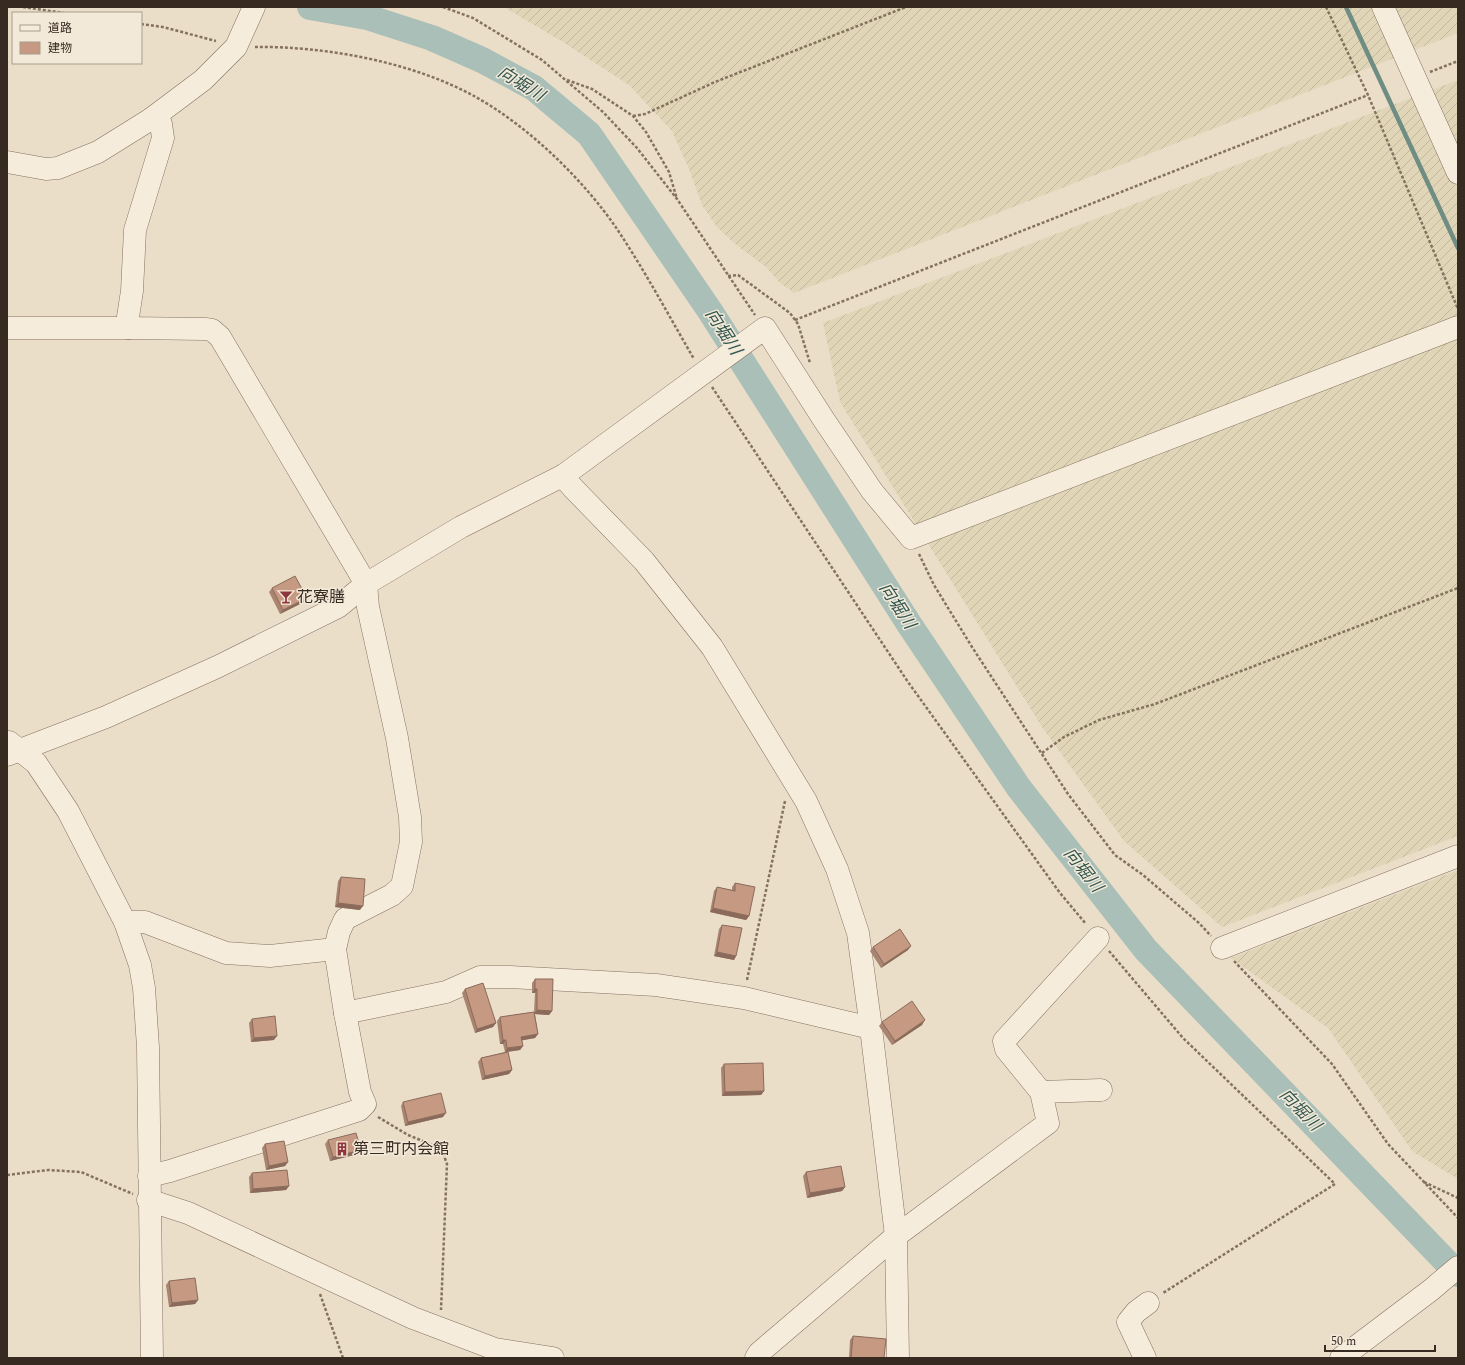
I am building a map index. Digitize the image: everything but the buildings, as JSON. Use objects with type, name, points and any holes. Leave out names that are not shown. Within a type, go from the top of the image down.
[{"type":"street","points":[[7,162],[46,169],[58,168],[98,152],[151,119],[203,80],[237,43],[254,7]]},
{"type":"street","points":[[1383,7],[1458,173]]},
{"type":"street","points":[[128,328],[132,291],[135,230],[163,138],[161,124],[151,119]]},
{"type":"street","points":[[11,748],[106,717],[217,667],[338,607],[366,584],[461,527],[564,475],[761,332],[824,420],[872,491],[911,538],[1458,327]]},
{"type":"street","points":[[7,328],[205,329],[212,330],[220,337],[366,584],[368,607],[397,738],[410,816],[411,842],[402,886],[392,895],[346,919],[339,932],[336,949],[345,1013],[360,1092],[365,1104],[359,1110],[170,1171],[149,1176]]},
{"type":"street","points":[[564,475],[566,480],[573,488],[644,561],[712,646],[737,691],[806,801],[837,869],[858,933],[871,1028],[896,1236],[898,1358]]},
{"type":"street","points":[[11,748],[36,763],[68,811],[125,922],[140,965],[144,988],[148,1047],[148,1200],[152,1358]]},
{"type":"street","points":[[1222,948],[1458,856]]},
{"type":"street","points":[[125,922],[145,922],[226,954],[270,956],[336,949]]},
{"type":"street","points":[[756,1358],[759,1353],[896,1236],[1048,1123],[1041,1092],[1006,1049],[1004,1041],[1098,938]]},
{"type":"street","points":[[345,1013],[446,992],[480,978],[537,978],[656,986],[744,998],[871,1028]]},
{"type":"street","points":[[1041,1092],[1101,1090]]},
{"type":"street","points":[[148,1200],[188,1213],[413,1318],[495,1349],[553,1358]]},
{"type":"street","points":[[1341,1358],[1431,1290],[1458,1267]]},
{"type":"street","points":[[1145,1358],[1128,1322],[1136,1312],[1148,1303]]},
{"type":"path","points":[[23,7],[57,12]]},
{"type":"path","points":[[443,7],[473,18],[542,60],[608,117],[637,148],[677,200],[727,276],[761,332]]},
{"type":"path","points":[[633,116],[645,114],[715,82],[906,7]]},
{"type":"path","points":[[1326,7],[1368,95],[1458,310]]},
{"type":"path","points":[[142,24],[163,27],[237,43],[279,46],[376,59],[430,77],[474,96],[523,130],[572,174],[616,229],[908,682],[1060,893],[1183,1038],[1335,1184],[1148,1303]]},
{"type":"path","points":[[1415,78],[1458,61]]},
{"type":"path","points":[[565,79],[592,89],[633,116],[646,132],[669,172],[677,193],[677,200]]},
{"type":"path","points":[[795,320],[1368,95]]},
{"type":"path","points":[[911,538],[934,586],[972,647],[1068,794],[1115,855],[1143,875],[1200,923],[1332,1064],[1388,1144],[1458,1218]]},
{"type":"path","points":[[1042,753],[1064,737],[1100,720],[1155,704],[1458,588]]},
{"type":"path","points":[[744,998],[790,775]]},
{"type":"path","points":[[365,1104],[377,1116],[408,1135],[435,1146],[443,1153],[447,1164],[440,1328]]},
{"type":"path","points":[[7,1175],[48,1170],[81,1172],[148,1200]]},
{"type":"path","points":[[1423,1181],[1458,1198]]},
{"type":"path","points":[[322,1276],[319,1291],[343,1358]]},
{"type":"shaded area","points":[[504,7],[1458,7],[1458,33],[794,293],[780,283],[766,267],[735,244],[717,227],[702,205],[689,169],[672,131],[629,85],[566,44]]},
{"type":"shaded area","points":[[1458,80],[1458,836],[1222,927],[1124,841],[1042,727],[840,402],[823,323]]},
{"type":"shaded area","points":[[1458,870],[1458,1179],[1412,1151],[1328,1028],[1231,958]]},
{"type":"waterway","name":"向堀川","points":[[310,7],[367,17],[432,38],[482,60],[534,88],[589,134],[710,311],[909,624],[1019,788],[1146,950],[1458,1274]]},
{"type":"waterway","points":[[1346,7],[1458,248]]},
{"type":"place","name":"花寮膳","points":[[286,597]]},
{"type":"place","name":"第三町内会館","points":[[342,1149]]}]
